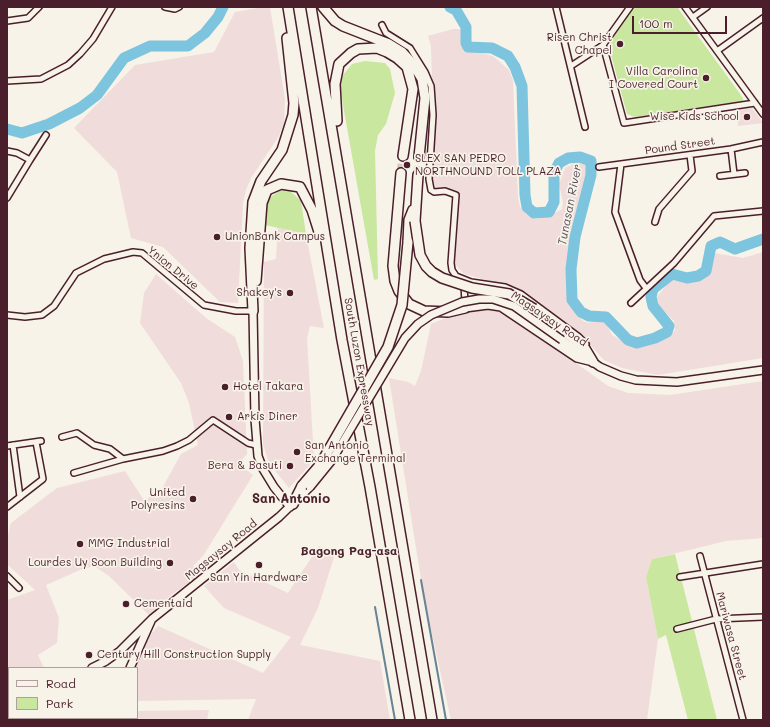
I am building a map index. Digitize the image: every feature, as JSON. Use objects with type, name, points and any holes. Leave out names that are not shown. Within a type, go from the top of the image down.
[{"type":"highway","name":"South Luzon Expressway","points":[[287,7],[330,266],[372,494],[410,720]]},
{"type":"highway","points":[[254,298],[250,248],[251,210],[254,195],[261,181],[282,150],[290,131],[294,109],[287,7]]},
{"type":"highway","name":"South Luzon Expressway","points":[[311,7],[432,720]]},
{"type":"highway","points":[[324,7],[335,21],[343,26],[389,44],[402,52],[414,64],[422,79],[425,98],[419,157]]},
{"type":"highway","points":[[339,165],[335,84],[336,73],[339,64],[344,58],[358,49],[367,47],[377,48],[392,54],[407,67],[410,74],[413,97],[403,156]]},
{"type":"highway","points":[[401,173],[393,266],[395,281],[399,291],[409,304],[424,311],[448,312],[465,308]]},
{"type":"highway","points":[[418,175],[415,221],[416,239],[420,255],[426,266],[442,278],[472,288],[509,294],[534,309],[584,347],[596,365]]},
{"type":"highway","points":[[253,311],[258,268],[262,203],[267,190],[274,185],[288,184],[300,187],[312,210],[330,266]]},
{"type":"highway","points":[[292,505],[320,465],[388,347],[402,305],[409,220],[416,202]]},
{"type":"main road","name":"Magsaysay Road","points":[[306,487],[332,460],[405,338],[418,324],[431,315],[467,301],[493,299],[514,306],[596,365],[621,376],[636,380],[664,382],[689,381],[763,370]]},
{"type":"main road","points":[[465,308],[488,305],[501,307],[577,358],[596,365]]},
{"type":"main road","points":[[253,311],[256,445],[263,469],[274,487],[292,505]]},
{"type":"main road","name":"Magsaysay Road","points":[[94,667],[106,662],[120,651],[152,619],[229,558],[292,505]]},
{"type":"main road","points":[[130,667],[152,619]]},
{"type":"street","points":[[7,21],[28,18],[39,7]]},
{"type":"street","points":[[7,80],[41,79],[68,65],[93,39],[112,7]]},
{"type":"street","points":[[165,7],[175,9],[180,7]]},
{"type":"street","points":[[556,7],[585,127]]},
{"type":"street","points":[[571,66],[603,45],[630,7]]},
{"type":"street","points":[[685,7],[763,114]]},
{"type":"street","points":[[693,17],[707,7]]},
{"type":"street","points":[[717,51],[763,18]]},
{"type":"street","points":[[382,25],[386,32],[410,48],[426,72],[431,86],[433,115],[429,179],[431,190],[456,194],[451,263],[452,270],[456,276],[464,280],[499,286],[521,294],[579,337],[593,354],[596,365]]},
{"type":"street","points":[[603,45],[624,123],[755,103]]},
{"type":"street","points":[[7,198],[46,135]]},
{"type":"street","name":"Pound Street","points":[[599,167],[731,149],[763,142]]},
{"type":"street","points":[[731,149],[734,174]]},
{"type":"street","points":[[7,151],[17,153],[30,160]]},
{"type":"street","points":[[655,222],[659,209],[692,171],[690,155]]},
{"type":"street","points":[[621,164],[615,212],[640,280],[646,288]]},
{"type":"street","points":[[720,176],[745,173]]},
{"type":"street","points":[[632,303],[646,288],[674,263],[714,216],[763,211]]},
{"type":"street","name":"Ynion Drive","points":[[7,315],[25,317],[42,315],[54,306],[76,273],[104,259],[133,252],[142,253],[204,305],[236,311],[253,311]]},
{"type":"street","points":[[464,280],[465,308]]},
{"type":"street","points":[[74,473],[123,459],[163,451],[177,446],[189,440],[213,420],[248,443],[256,445]]},
{"type":"street","points":[[62,437],[78,433],[94,445],[110,449],[123,459]]},
{"type":"street","points":[[7,508],[42,479],[39,442],[10,445],[20,497]]},
{"type":"street","name":"Mariwasa Street","points":[[700,556],[743,720]]},
{"type":"street","points":[[680,577],[704,572],[763,564]]},
{"type":"street","points":[[7,576],[20,588]]},
{"type":"street","points":[[677,629],[716,619],[763,617]]},
{"type":"shaded area","points":[[270,7],[285,99],[284,123],[279,136],[251,178],[246,190],[243,203],[238,303],[220,302],[163,247],[131,238],[117,172],[74,128],[135,65],[214,52],[235,12]]},
{"type":"shaded area","points":[[453,29],[461,29],[461,46],[468,50],[493,56],[509,70],[513,80],[518,197],[520,207],[527,215],[536,219],[548,217],[562,209],[563,203],[559,184],[565,168],[579,161],[585,160],[589,163],[579,211],[572,227],[567,296],[583,321],[589,323],[597,319],[605,321],[612,335],[629,345],[655,343],[669,337],[675,330],[674,321],[654,301],[671,279],[691,283],[710,273],[714,253],[743,258],[763,252],[763,358],[658,375],[622,368],[604,360],[583,337],[525,294],[505,285],[464,274],[452,261],[457,239],[458,191],[433,188],[431,178],[434,159],[434,85],[432,79],[431,46],[428,36]]},
{"type":"shaded area","name":"Wise Kids School","points":[[752,108],[763,123],[738,126],[736,110]]},
{"type":"shaded area","points":[[278,228],[306,234],[324,328],[310,326],[307,338],[314,460],[289,488],[269,463],[263,444],[264,262],[276,259]]},
{"type":"shaded area","points":[[156,274],[206,318],[235,337],[243,361],[247,454],[238,464],[253,475],[203,556],[193,566],[200,575],[171,595],[150,616],[109,576],[94,566],[80,570],[46,585],[59,618],[57,643],[38,655],[44,667],[8,667],[7,671],[7,600],[35,590],[7,564],[7,539],[11,523],[57,488],[125,471],[145,502],[154,492],[159,494],[181,454],[198,445],[189,403],[181,383],[140,323],[144,293]]},
{"type":"shaded area","points":[[481,308],[505,312],[608,386],[628,393],[670,395],[763,381],[763,538],[726,541],[652,559],[646,577],[658,639],[647,720],[451,720],[424,598],[389,378],[408,382],[415,386],[421,371],[431,324],[453,315]]},
{"type":"shaded area","points":[[319,546],[335,554],[318,608],[300,645],[380,661],[390,720],[248,720],[256,699],[138,701],[138,667],[134,667],[150,635],[158,626],[263,673],[291,637],[224,608],[204,586],[234,562],[239,570],[288,593]]},
{"type":"shaded area","points":[[209,710],[207,720],[97,720],[138,719],[138,711]]},
{"type":"green space","points":[[634,7],[677,7],[743,98],[743,101],[635,117],[627,114],[609,47],[610,42]]},
{"type":"green space","points":[[365,61],[385,63],[390,69],[395,93],[386,124],[378,135],[375,151],[378,279],[374,280],[340,88],[343,75],[352,64]]},
{"type":"green space","points":[[281,190],[289,190],[301,201],[306,234],[265,225],[266,205],[272,196]]},
{"type":"green space","points":[[675,554],[717,720],[688,720],[666,635],[658,639],[646,577],[652,559]]},
{"type":"waterway","name":"Tunasan River","points":[[7,129],[22,133],[49,124],[80,108],[97,95],[124,58],[150,46],[188,46],[205,33],[218,17],[223,7]]},
{"type":"waterway","name":"Tunasan River","points":[[450,7],[456,10],[466,27],[466,43],[468,47],[492,48],[508,56],[515,67],[522,86],[525,195],[527,207],[534,213],[549,212],[554,202],[554,173],[559,163],[568,158],[580,157],[591,161],[591,175],[575,237],[571,269],[572,300],[581,312],[589,316],[606,317],[628,340],[637,343],[655,338],[667,332],[669,326],[653,306],[651,297],[653,289],[672,274],[687,278],[698,276],[706,271],[711,246],[720,242],[735,249],[763,239]]},
{"type":"waterway","points":[[421,580],[446,720]]},
{"type":"waterway","points":[[375,607],[395,720]]},
{"type":"tunnel","points":[[401,173],[403,156]]},
{"type":"tunnel","points":[[418,175],[419,157]]},
{"type":"place","name":"Risen Christ Chapel","points":[[620,44]]},
{"type":"place","name":"Villa Carolina I Covered Court","points":[[706,78]]},
{"type":"place","name":"Wise Kids School","points":[[747,117]]},
{"type":"place","name":"SLEX SAN PEDRO NORTHNOUND TOLL PLAZA","points":[[407,165]]},
{"type":"place","name":"UnionBank Campus","points":[[217,237]]},
{"type":"place","name":"Shakey's","points":[[290,293]]},
{"type":"place","name":"Hotel Takara","points":[[225,387]]},
{"type":"place","name":"Arkis Diner","points":[[229,417]]},
{"type":"place","name":"San Antonio Exchange Terminal","points":[[297,452]]},
{"type":"place","name":"Bera & Basuti","points":[[290,466]]},
{"type":"place","name":"United Polyresins","points":[[193,499]]},
{"type":"place","name":"MMG Industrial","points":[[80,544]]},
{"type":"place","name":"Lourdes Uy Soon Building","points":[[170,563]]},
{"type":"place","name":"San Yin Hardware","points":[[259,565]]},
{"type":"place","name":"Cementaid","points":[[126,604]]},
{"type":"place","name":"Century Hill Construction Supply","points":[[89,655]]},
{"type":"district","name":"San Antonio","points":[[291,499]]},
{"type":"district","name":"Bagong Pag-asa","points":[[349,551]]}]
